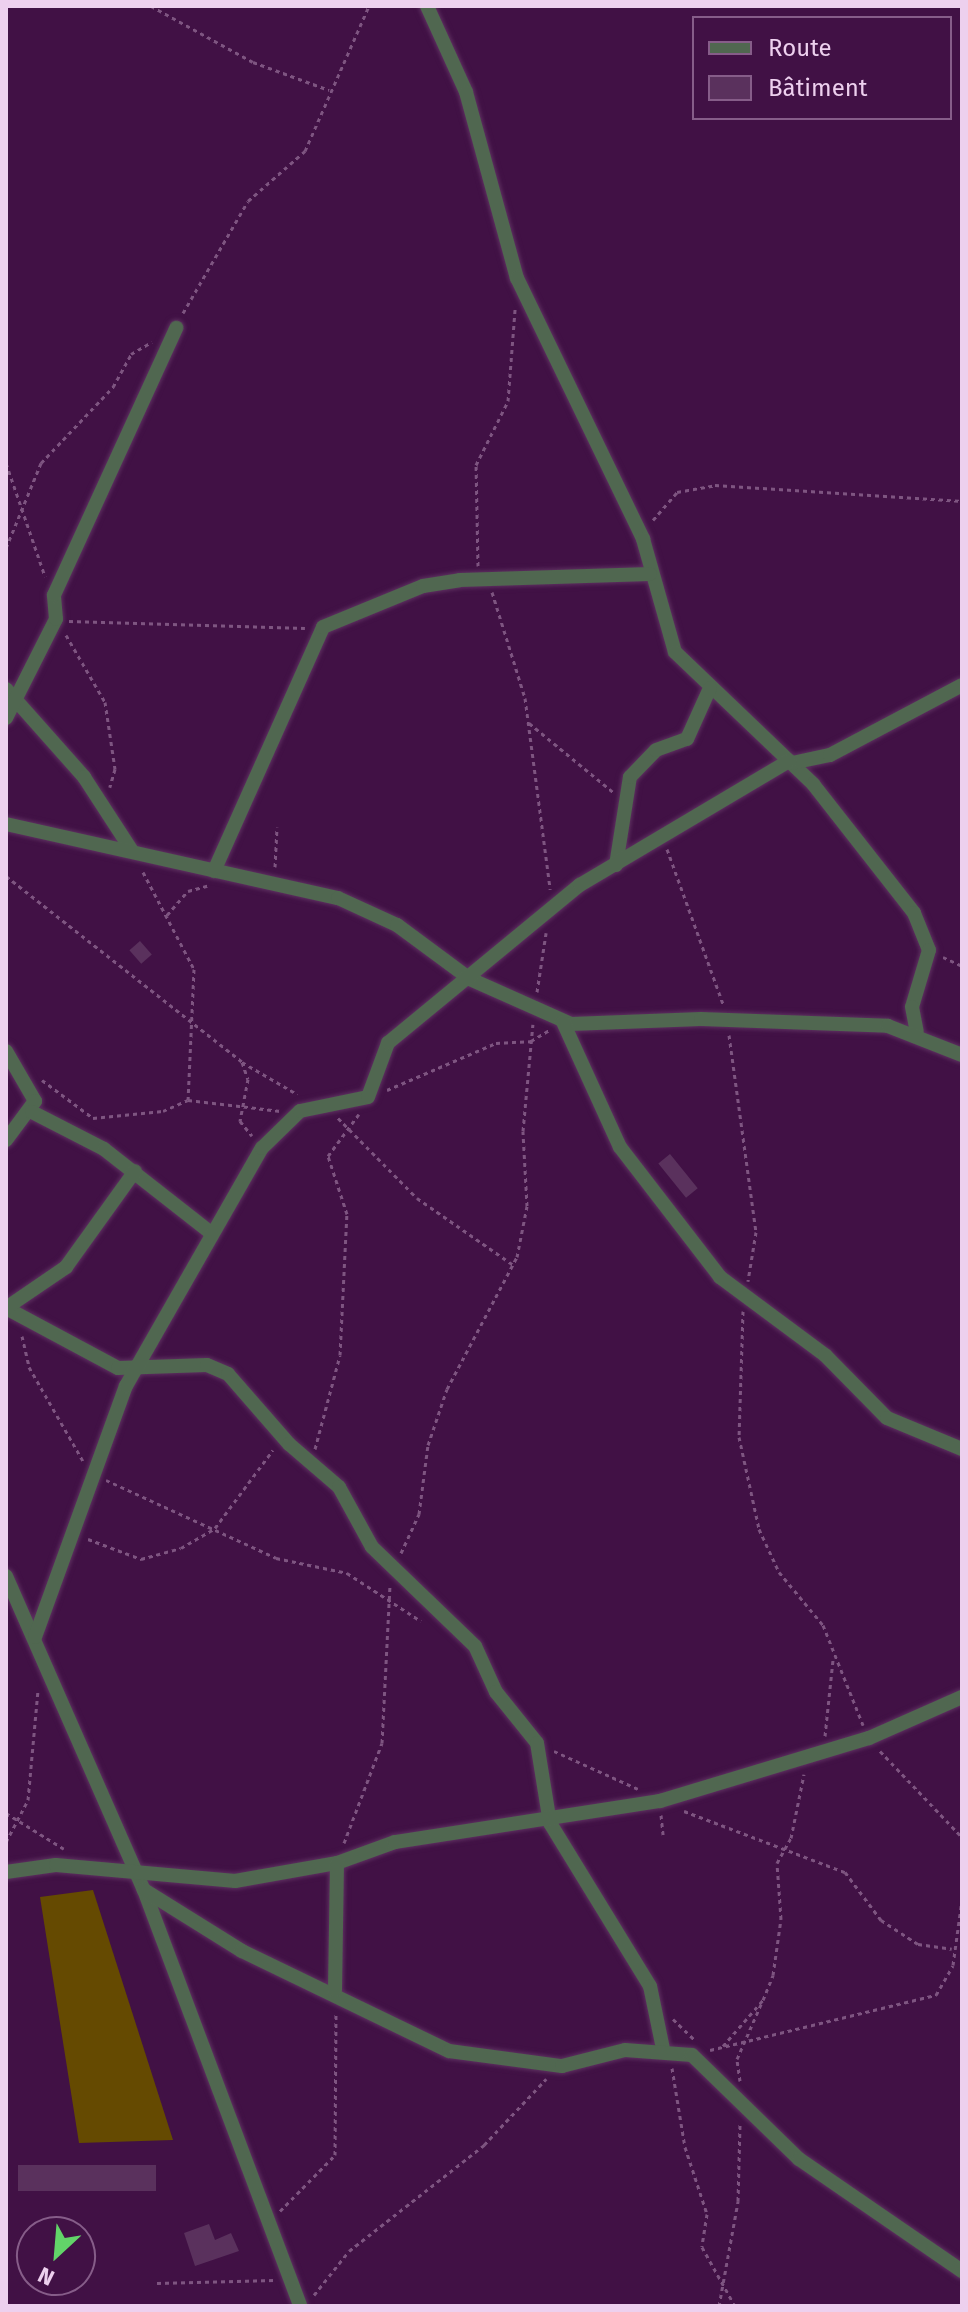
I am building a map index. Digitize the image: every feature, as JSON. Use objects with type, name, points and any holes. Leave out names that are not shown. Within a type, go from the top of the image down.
[{"type":"street","points":[[427,6],[466,92],[517,278],[643,539],[650,574],[675,652],[791,762],[914,913],[929,950],[912,1007],[917,1032]]},
{"type":"street","points":[[6,718],[10,694],[56,619],[54,595],[176,328]]},
{"type":"street","points":[[214,878],[323,627],[423,586],[650,574]]},
{"type":"street","points":[[35,1637],[78,1536],[94,1476],[137,1370],[211,1233],[262,1148],[300,1111],[368,1097],[388,1043],[470,979],[550,907],[791,762],[830,755],[962,685]]},
{"type":"street","points":[[616,865],[622,802],[639,766],[670,742],[687,739],[710,688]]},
{"type":"street","points":[[10,694],[104,806],[132,851]]},
{"type":"street","points":[[6,824],[132,851],[214,878],[274,883],[372,911],[470,979],[561,1021],[728,1020],[917,1032],[962,1055]]},
{"type":"street","points":[[561,1021],[620,1147],[652,1195],[743,1299],[825,1355],[887,1418],[962,1449]]},
{"type":"street","points":[[6,1051],[34,1088],[32,1112],[6,1140]]},
{"type":"street","points":[[32,1112],[135,1171],[211,1233]]},
{"type":"street","points":[[135,1171],[66,1267],[6,1308],[118,1368],[217,1368],[244,1387],[281,1436],[339,1487],[393,1570],[475,1646],[496,1692],[537,1743],[550,1823],[650,1986],[663,2049]]},
{"type":"street","points":[[6,1576],[144,1890],[271,2220],[300,2306]]},
{"type":"street","points":[[6,1872],[56,1865],[235,1881],[337,1863],[395,1842],[550,1823],[660,1801],[869,1738],[962,1697]]},
{"type":"street","points":[[335,1990],[337,1863]]},
{"type":"street","points":[[144,1890],[242,1951],[335,1990],[427,2044],[562,2066],[663,2049],[707,2062],[743,2105],[799,2159],[962,2271]]},
{"type":"path","points":[[151,6],[253,62],[329,90]]},
{"type":"path","points":[[6,548],[23,514],[41,463],[113,387],[131,354],[176,328],[248,201],[305,151],[329,90],[369,6]]},
{"type":"path","points":[[6,69],[6,104]]},
{"type":"path","points":[[337,1863],[382,1743],[387,1601],[393,1570],[419,1514],[428,1445],[447,1389],[513,1265],[527,1206],[531,1041],[550,907],[529,723],[484,581],[476,465],[508,401],[517,278]]},
{"type":"path","points":[[6,463],[54,595]]},
{"type":"path","points":[[643,539],[677,492],[715,485],[962,501]]},
{"type":"path","points":[[56,619],[132,628],[323,627]]},
{"type":"path","points":[[56,619],[105,702],[115,769],[104,806]]},
{"type":"path","points":[[529,723],[622,802]]},
{"type":"path","points":[[274,883],[277,827]]},
{"type":"path","points":[[663,838],[728,1020],[756,1232],[743,1299],[745,1473],[779,1572],[823,1625],[869,1738],[962,1837]]},
{"type":"path","points":[[132,851],[194,969],[188,1100]]},
{"type":"path","points":[[6,876],[191,1018],[242,1062],[351,1127],[417,1198],[513,1265]]},
{"type":"path","points":[[167,915],[188,891],[214,878]]},
{"type":"path","points":[[929,950],[962,966]]},
{"type":"path","points":[[311,1460],[340,1355],[347,1214],[328,1156],[351,1127],[368,1097],[504,1040],[531,1041],[561,1021]]},
{"type":"path","points":[[242,1062],[248,1079],[241,1111],[262,1148]]},
{"type":"path","points":[[37,1077],[93,1118],[163,1111],[188,1100],[241,1111],[300,1111]]},
{"type":"path","points":[[962,1124],[962,1152]]},
{"type":"path","points":[[14,1322],[52,1414],[94,1476],[276,1558],[347,1573],[421,1621]]},
{"type":"path","points":[[78,1536],[141,1559],[181,1548],[215,1528],[281,1436]]},
{"type":"path","points":[[719,2306],[738,2201],[743,2105],[742,2046],[763,2000],[779,1943],[782,1851],[815,1753],[825,1736],[834,1658]]},
{"type":"path","points":[[6,1842],[21,1823],[39,1687]]},
{"type":"path","points":[[537,1743],[660,1801],[782,1851],[845,1872],[881,1920],[918,1944],[952,1949]]},
{"type":"path","points":[[6,1813],[68,1852]]},
{"type":"path","points":[[707,2062],[705,2052],[723,2046],[742,2046],[936,1995],[945,1988],[962,1899]]},
{"type":"path","points":[[650,1986],[696,2042]]},
{"type":"path","points":[[271,2220],[335,2155],[335,1990]]},
{"type":"path","points":[[723,2046],[763,2000]]},
{"type":"path","points":[[663,2049],[707,2214],[702,2247],[721,2289],[735,2306]]},
{"type":"path","points":[[309,2306],[349,2251],[484,2145],[562,2066]]},
{"type":"path","points":[[157,2283],[206,2287],[290,2277]]},
{"type":"shaded area","points":[[93,1890],[173,2140],[79,2143],[40,1897]]},
{"type":"building","points":[[140,941],[152,955],[141,964],[129,950]]},
{"type":"building","points":[[670,1154],[698,1188],[686,1198],[658,1163]]},
{"type":"building","points":[[18,2165],[156,2165],[156,2191],[18,2191]]},
{"type":"building","points":[[209,2224],[215,2240],[231,2233],[239,2251],[195,2266],[184,2233]]}]
